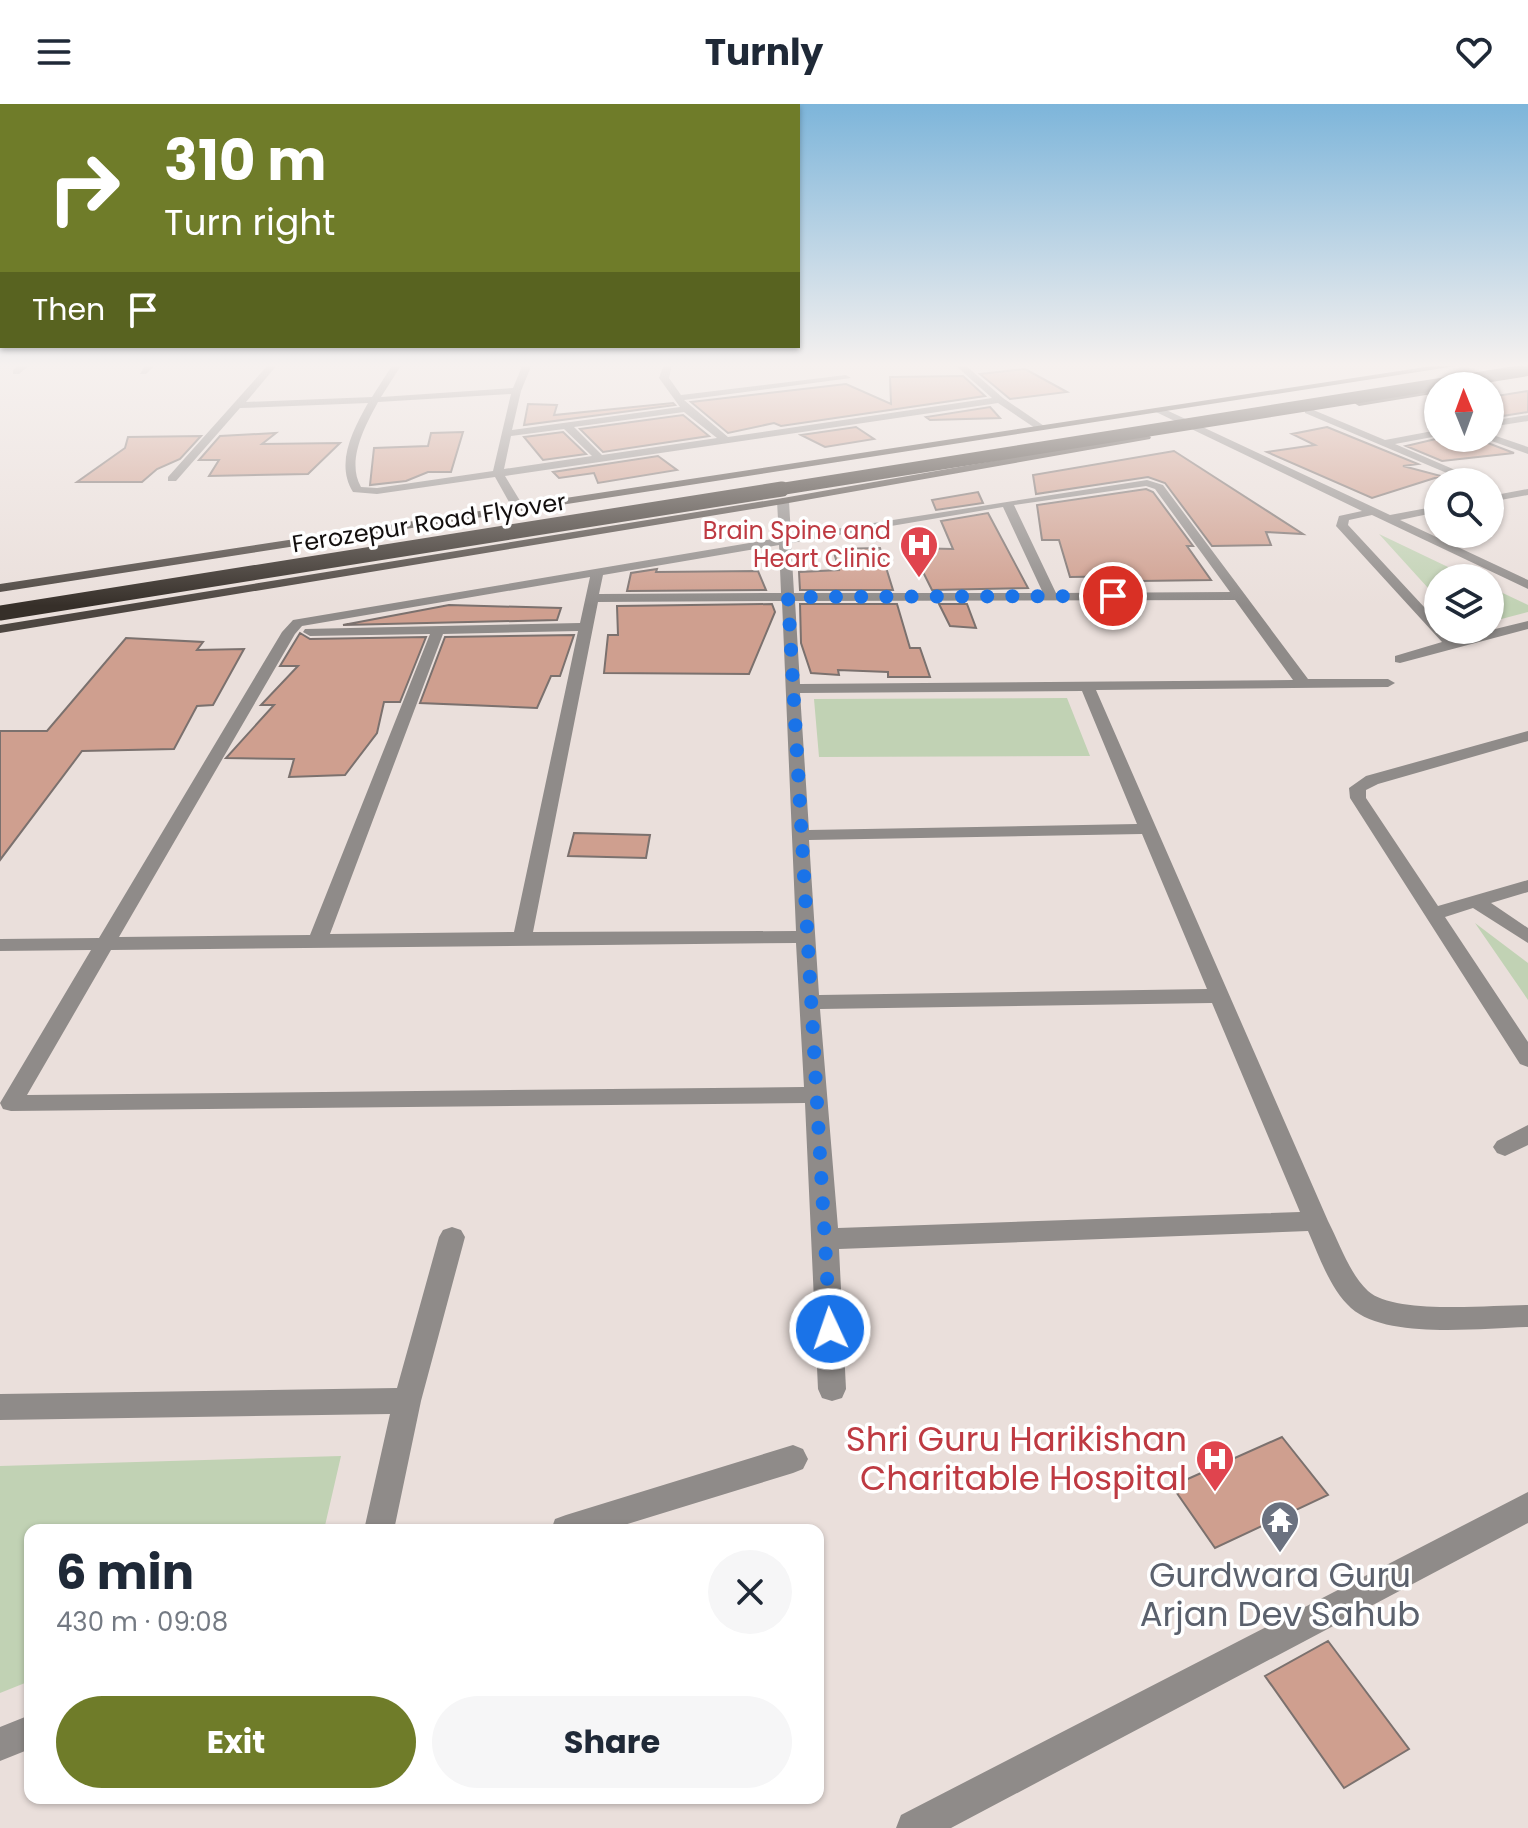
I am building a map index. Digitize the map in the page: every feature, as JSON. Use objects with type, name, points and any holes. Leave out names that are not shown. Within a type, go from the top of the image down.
[{"type":"highway","name":"Ferozepur Road Flyover","points":[[0,600],[1033,444]]},
{"type":"highway","name":"Ferozepur Road Flyover","points":[[0,613],[1060,444]]},
{"type":"main road","points":[[0,588],[936,444]]},
{"type":"main road","points":[[0,629],[783,501],[1101,444]]},
{"type":"street","points":[[172,479],[202,444]]},
{"type":"street","points":[[355,444],[348,459],[351,485],[357,490],[377,491],[701,444]]},
{"type":"street","points":[[503,444],[498,473],[519,509]]},
{"type":"street","points":[[585,444],[599,458]]},
{"type":"street","points":[[1228,444],[1526,582]]},
{"type":"street","points":[[1387,444],[1444,468]]},
{"type":"street","points":[[5,1103],[289,632],[298,623],[1136,482],[1154,484],[1304,684]]},
{"type":"street","points":[[1504,497],[1528,492]]},
{"type":"street","points":[[1504,494],[1508,496]]},
{"type":"street","points":[[783,501],[832,1389]]},
{"type":"street","points":[[1007,503],[1051,596]]},
{"type":"street","points":[[1371,512],[1343,518],[1342,526],[1424,615]]},
{"type":"street","points":[[1387,519],[1424,512]]},
{"type":"street","points":[[522,938],[597,573]]},
{"type":"street","points":[[592,598],[1238,596]]},
{"type":"street","points":[[1504,631],[1528,625]]},
{"type":"street","points":[[289,632],[586,627]]},
{"type":"street","points":[[318,940],[438,630]]},
{"type":"street","points":[[1400,659],[1451,644]]},
{"type":"street","points":[[794,689],[1388,683]]},
{"type":"street","points":[[1087,686],[1316,1221],[1362,1302],[1380,1311],[1405,1316],[1528,1316]]},
{"type":"street","points":[[1528,736],[1372,780],[1357,788],[1358,798],[1528,1059]]},
{"type":"street","points":[[801,835],[1150,829]]},
{"type":"street","points":[[1433,914],[1528,886]]},
{"type":"street","points":[[1477,902],[1528,937]]},
{"type":"street","points":[[0,945],[806,937]]},
{"type":"street","points":[[809,1002],[1218,996]]},
{"type":"street","points":[[5,1103],[816,1095]]},
{"type":"street","points":[[1505,1147],[1528,1134]]},
{"type":"street","points":[[826,1239],[1316,1221]]},
{"type":"street","points":[[380,1524],[407,1401],[452,1237]]},
{"type":"street","points":[[0,1407],[407,1401]]},
{"type":"street","points":[[583,1524],[793,1459]]},
{"type":"street","points":[[914,1828],[1528,1507]]},
{"type":"street","points":[[0,1744],[24,1734]]},
{"type":"green space","points":[[1379,534],[1442,564],[1424,564],[1424,584]]},
{"type":"green space","points":[[1504,594],[1528,605],[1528,612],[1504,618]]},
{"type":"green space","points":[[1067,698],[1090,756],[819,757],[814,699]]},
{"type":"green space","points":[[1475,923],[1528,963],[1528,1000]]},
{"type":"green space","points":[[341,1456],[325,1524],[24,1524],[24,1683],[0,1693],[0,1466]]},
{"type":"building","points":[[126,444],[193,444],[180,459],[157,469],[142,482],[77,482]]},
{"type":"building","points":[[213,444],[338,444],[308,474],[209,476],[219,460],[199,460]]},
{"type":"building","points":[[459,444],[451,472],[428,472],[406,481],[370,485],[374,448]]},
{"type":"building","points":[[530,444],[576,444],[586,454],[543,460]]},
{"type":"building","points":[[595,444],[653,444],[603,452]]},
{"type":"building","points":[[1314,444],[1370,444],[1418,464],[1403,466],[1424,472],[1424,481],[1372,498],[1267,452]]},
{"type":"building","points":[[1424,444],[1424,452],[1504,452],[1504,449],[1514,453],[1442,461],[1406,446]]},
{"type":"building","points":[[1174,451],[1303,534],[1266,532],[1271,545],[1212,546],[1165,483],[1148,477],[1036,494],[1033,475]]},
{"type":"building","points":[[658,456],[677,470],[598,483],[594,473],[559,478],[553,472]]},
{"type":"building","points":[[1146,489],[1153,492],[1193,546],[1187,546],[1211,580],[1139,581],[1136,576],[1070,577],[1059,540],[1042,540],[1037,505]]},
{"type":"building","points":[[978,492],[983,503],[936,510],[932,500]]},
{"type":"building","points":[[988,513],[1028,588],[932,590],[911,548],[953,549],[941,521]]},
{"type":"building","points":[[880,548],[893,590],[800,590],[799,572],[839,570],[833,549]]},
{"type":"building","points":[[657,569],[656,572],[758,571],[766,590],[627,591],[631,573]]},
{"type":"building","points":[[772,604],[775,612],[749,674],[604,673],[608,635],[618,635],[617,606]]},
{"type":"building","points":[[800,604],[897,604],[910,648],[920,648],[930,677],[888,677],[888,672],[838,670],[839,675],[811,673],[801,643]]},
{"type":"building","points":[[939,604],[967,604],[976,628],[950,626]]},
{"type":"building","points":[[449,605],[561,608],[557,620],[343,625]]},
{"type":"building","points":[[300,633],[310,639],[426,637],[400,702],[384,702],[377,733],[345,775],[289,777],[294,759],[226,758],[274,705],[261,705],[298,666],[280,666]]},
{"type":"building","points":[[574,635],[560,676],[551,676],[537,708],[420,703],[445,637]]},
{"type":"building","points":[[126,638],[203,642],[197,650],[244,649],[213,705],[197,706],[174,749],[82,751],[0,860],[0,731],[47,731]]},
{"type":"building","points":[[574,833],[650,835],[646,858],[568,856]]},
{"type":"building","points":[[1282,1437],[1328,1495],[1215,1548],[1172,1486]]},
{"type":"building","points":[[1328,1641],[1409,1749],[1344,1788],[1265,1676]]},
{"type":"place","name":"Brain Spine and Heart Clinic","points":[[919,579]]},
{"type":"place","name":"Shri Guru Harikishan Charitable Hospital","points":[[1215,1493]]},
{"type":"place","name":"Gurdwara Guru Arjan Dev Sahub","points":[[1280,1554]]},
{"type":"route","points":[[830,1329],[788,597],[1113,596]]}]
